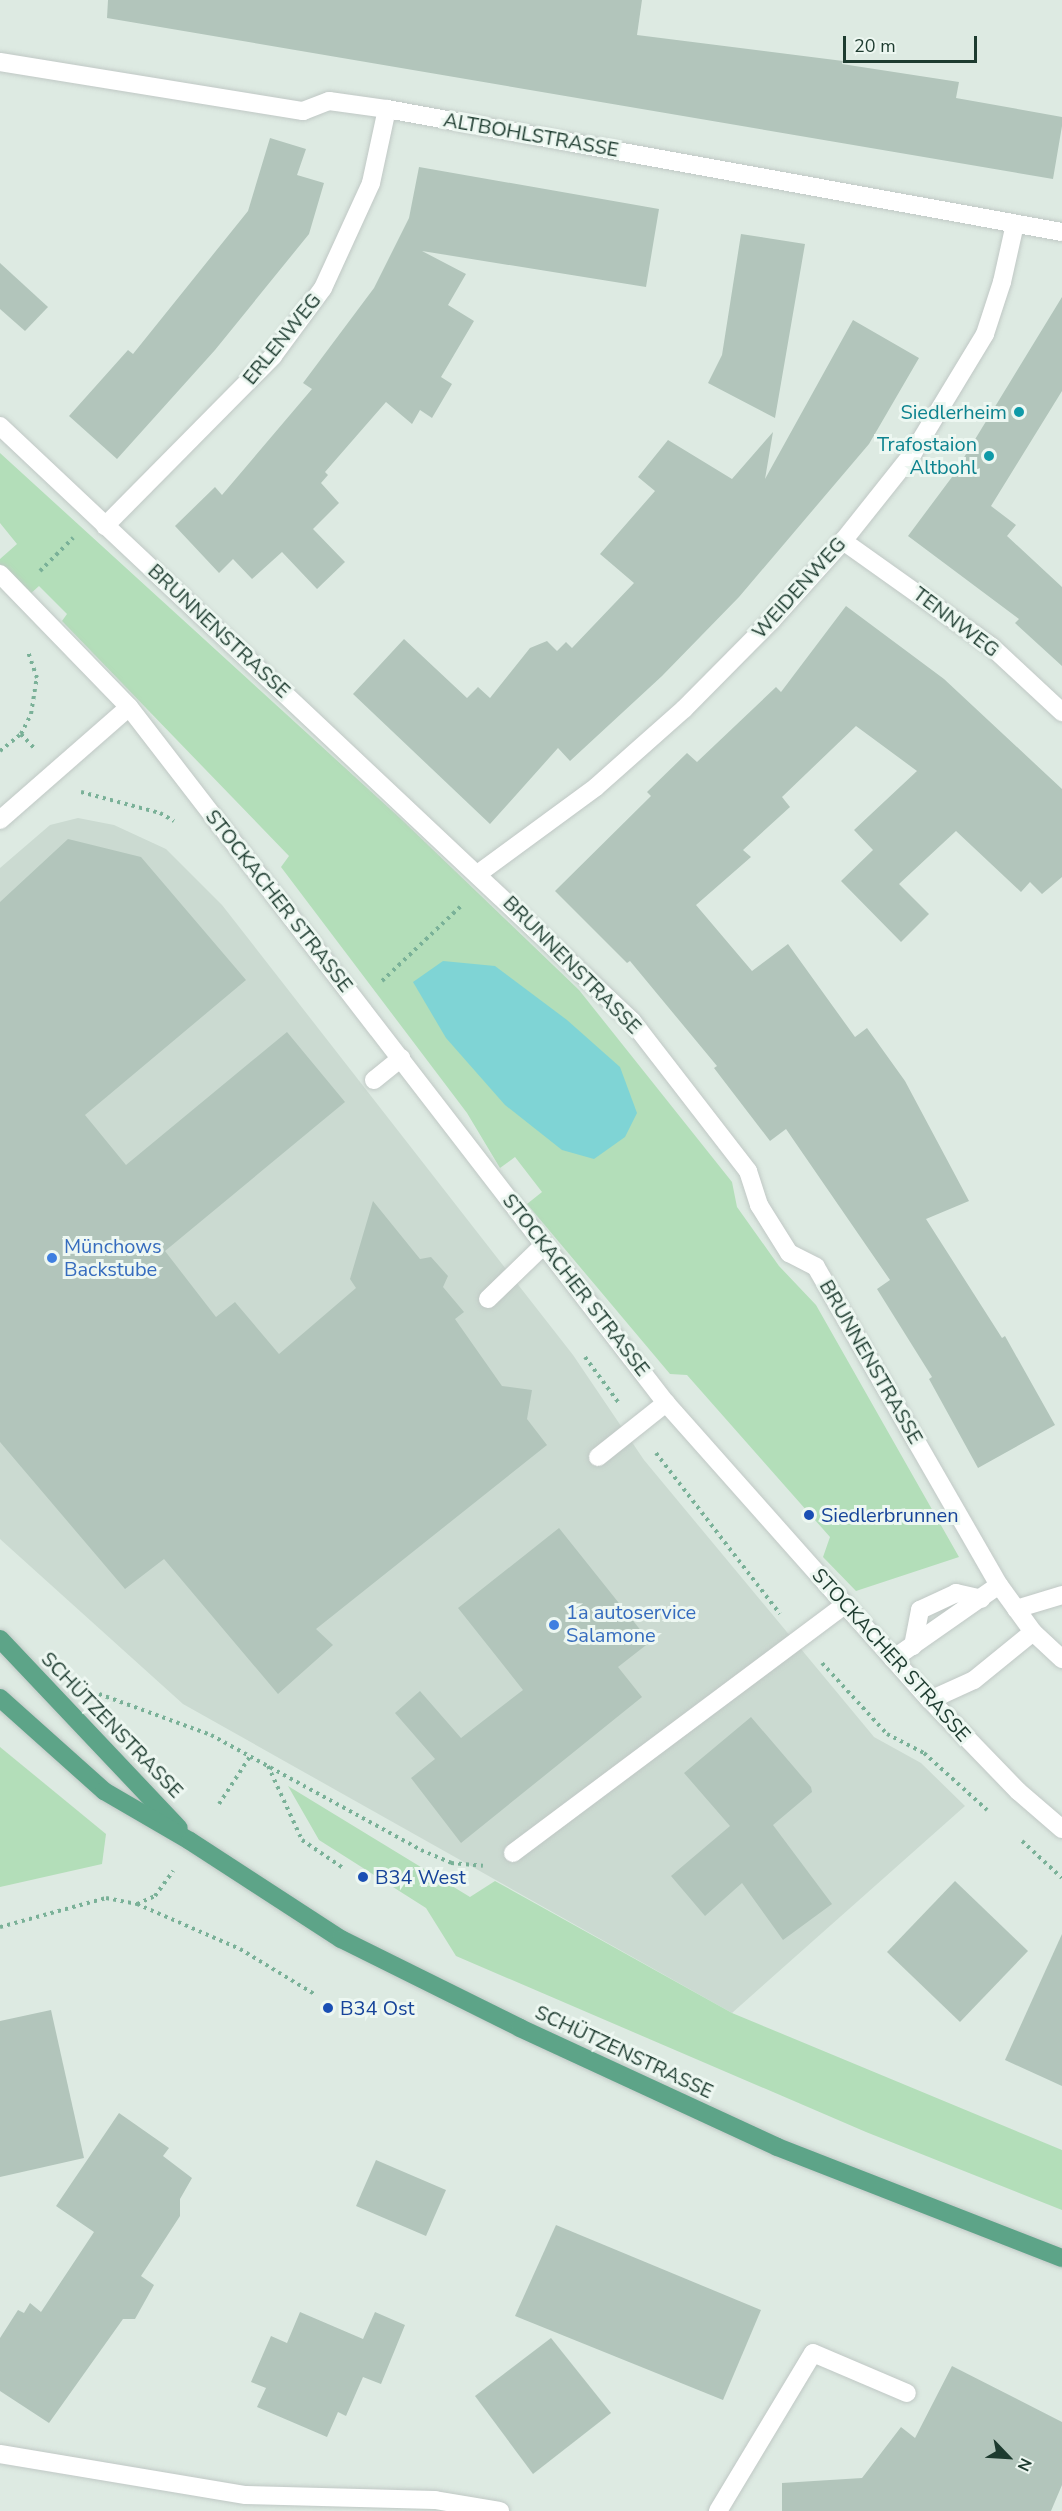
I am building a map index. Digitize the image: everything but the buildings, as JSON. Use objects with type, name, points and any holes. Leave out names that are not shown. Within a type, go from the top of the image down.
[{"type":"main road","name":"SCHÜTZENSTRASSE","points":[[0,1639],[190,1841]]},
{"type":"main road","name":"SCHÜTZENSTRASSE","points":[[0,1698],[104,1791],[190,1841],[341,1939],[520,2028],[777,2146],[1062,2258]]},
{"type":"street","name":"ALTBOHLSTRASSE","points":[[0,63],[303,111],[329,101],[387,109],[1062,232]]},
{"type":"street","name":"ERLENWEG","points":[[100,521],[266,363],[323,288],[371,183],[387,109]]},
{"type":"street","name":"WEIDENWEG","points":[[484,878],[596,787],[684,709],[771,621],[843,541],[913,453],[985,334],[1002,282],[1015,224]]},
{"type":"street","name":"BRUNNENSTRASSE","points":[[0,426],[484,878],[632,1021],[748,1171],[759,1205],[789,1253],[816,1267],[999,1585],[1033,1632],[1062,1659]]},
{"type":"street","name":"TENNWEG","points":[[843,541],[992,646],[1062,712]]},
{"type":"street","name":"STOCKACHER STRASSE","points":[[0,574],[129,708],[666,1403],[930,1700],[1018,1791],[1062,1829]]},
{"type":"street","points":[[0,820],[129,708]]},
{"type":"street","points":[[374,1080],[401,1058]]},
{"type":"street","points":[[488,1299],[544,1245]]},
{"type":"street","points":[[598,1457],[666,1403]]},
{"type":"street","points":[[893,1659],[999,1585]]},
{"type":"street","points":[[913,1646],[920,1610],[956,1593],[981,1599]]},
{"type":"street","points":[[1016,1609],[1062,1595]]},
{"type":"street","points":[[513,1853],[845,1605]]},
{"type":"street","points":[[930,1700],[974,1680],[1033,1632]]},
{"type":"street","points":[[718,2511],[813,2353],[907,2393]]},
{"type":"street","points":[[0,2454],[246,2495],[435,2500],[500,2511]]},
{"type":"path","points":[[18,592],[100,521]]},
{"type":"path","points":[[21,734],[31,714],[37,678],[26,646]]},
{"type":"path","points":[[56,771],[81,793],[159,813],[183,826]]},
{"type":"path","points":[[359,1004],[484,878]]},
{"type":"path","points":[[582,1352],[636,1427],[799,1638],[887,1734],[924,1753],[991,1814]]},
{"type":"path","points":[[93,1692],[211,1735],[451,1863],[490,1866],[513,1853]]},
{"type":"path","points":[[219,1804],[251,1755]]},
{"type":"path","points":[[267,1764],[302,1840],[343,1868]]},
{"type":"path","points":[[1018,1838],[1062,1878]]},
{"type":"path","points":[[137,1904],[155,1896],[173,1871]]},
{"type":"path","points":[[0,1927],[106,1898],[137,1904],[240,1948],[316,1995]]},
{"type":"shaded area","points":[[78,818],[114,825],[166,849],[222,905],[573,1355],[644,1460],[874,1737],[921,1763],[965,1806],[732,2013],[183,1704],[0,1539],[0,868],[50,825]]},
{"type":"green space","points":[[0,453],[400,818],[579,990],[732,1182],[737,1207],[779,1266],[816,1305],[959,1557],[856,1591],[823,1557],[830,1537],[687,1375],[670,1374],[527,1204],[542,1192],[515,1157],[500,1168],[467,1113],[281,867],[289,856],[62,621],[67,614],[39,586],[29,595],[0,564],[0,559],[17,544],[0,523]]},
{"type":"green space","points":[[0,1747],[106,1834],[102,1864],[0,1887]]},
{"type":"green space","points":[[288,1786],[470,1897],[495,1881],[732,2013],[1062,2150],[1062,2210],[866,2132],[456,1956],[426,1908],[319,1840]]},
{"type":"water","points":[[443,961],[495,966],[567,1020],[620,1067],[637,1113],[625,1137],[594,1159],[562,1150],[505,1105],[446,1038],[413,982]]},
{"type":"place","name":"Siedlerheim","points":[[1019,412]]},
{"type":"place","name":"Trafostaion Altbohl","points":[[989,456]]},
{"type":"place","name":"Münchows Backstube","points":[[52,1258]]},
{"type":"place","name":"Siedlerbrunnen","points":[[809,1515]]},
{"type":"place","name":"1a autoservice Salamone","points":[[554,1625]]},
{"type":"place","name":"B34 West","points":[[363,1877]]},
{"type":"place","name":"B34 Ost","points":[[328,2008]]}]
